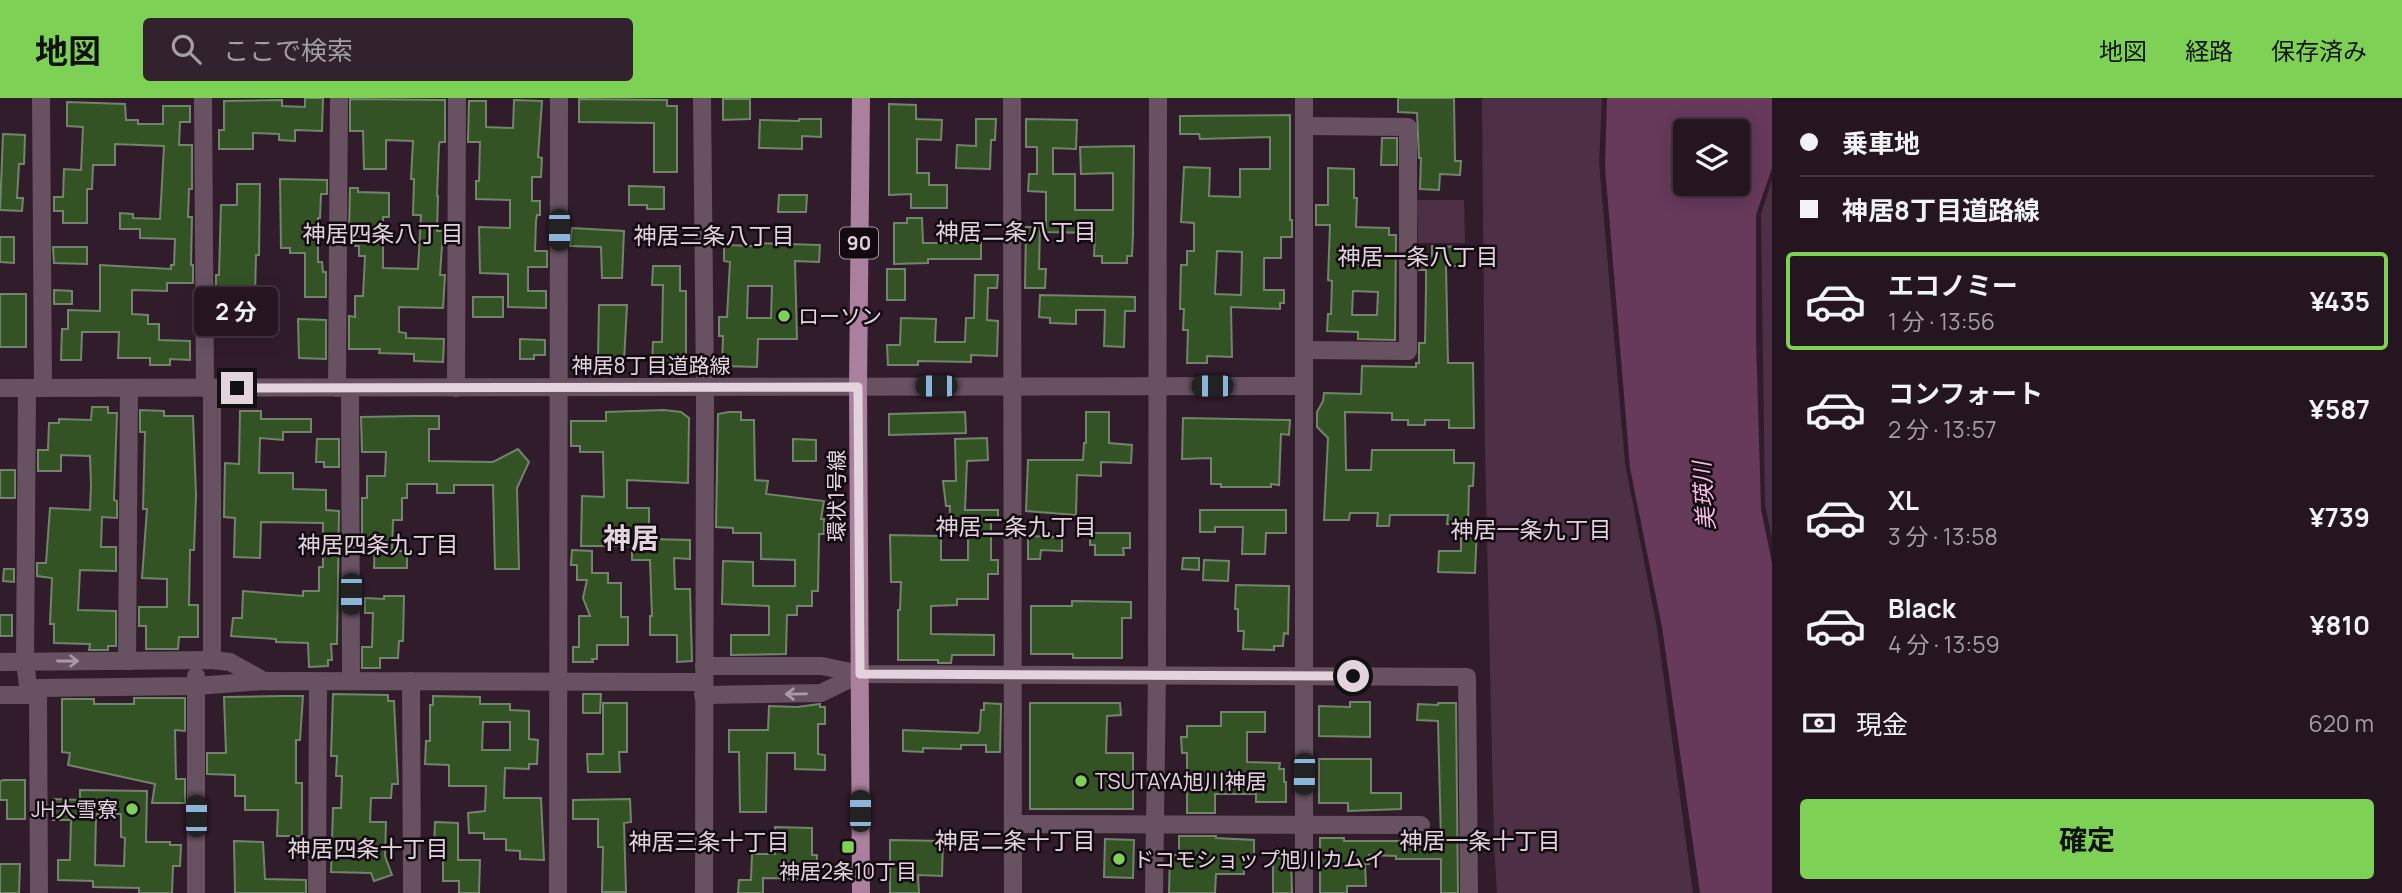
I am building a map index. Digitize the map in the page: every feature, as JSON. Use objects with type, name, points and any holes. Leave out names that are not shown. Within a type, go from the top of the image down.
[{"type":"main road","name":"環状1号線","points":[[861,98],[858,387],[861,893]]},
{"type":"street","points":[[38,893],[34,691],[25,662],[35,388],[41,98]]},
{"type":"street","points":[[196,893],[196,686],[204,660],[209,388],[203,98]]},
{"type":"street","points":[[339,98],[351,681]]},
{"type":"street","points":[[456,388],[457,98]]},
{"type":"street","points":[[558,893],[556,681],[559,98]]},
{"type":"street","points":[[702,98],[705,387],[704,893]]},
{"type":"street","points":[[1013,98],[1013,893]]},
{"type":"street","points":[[1154,893],[1158,98]]},
{"type":"street","points":[[1304,98],[1304,893]]},
{"type":"street","points":[[1304,126],[1408,127],[1408,351],[1304,350]]},
{"type":"street","name":"神居8丁目道路線","points":[[0,388],[1303,386]]},
{"type":"street","points":[[127,661],[130,388]]},
{"type":"street","points":[[0,662],[204,660],[230,662],[264,681]]},
{"type":"street","points":[[704,681],[822,666],[860,674],[1467,677],[1469,893]]},
{"type":"street","points":[[0,695],[34,691],[264,681],[704,681],[821,693],[860,674]]},
{"type":"street","points":[[317,893],[318,681]]},
{"type":"street","points":[[411,681],[412,893]]},
{"type":"street","points":[[1014,824],[1420,825]]},
{"type":"shaded area","points":[[1482,98],[1602,98],[1599,162],[1625,463],[1657,628],[1693,893],[1497,893],[1485,449]]},
{"type":"shaded area","points":[[1772,180],[1772,538],[1765,505],[1761,214]]},
{"type":"shaded area","points":[[1417,200],[1464,200],[1465,243],[1418,243]]},
{"type":"water","name":"美瑛川","points":[[1607,98],[1772,98],[1772,168],[1756,215],[1756,338],[1761,509],[1772,563],[1772,893],[1700,893],[1662,627],[1630,468],[1605,167]]},
{"type":"building","points":[[305,98],[323,98],[322,131],[295,130],[295,141],[279,140],[279,134],[253,133],[253,149],[219,149],[219,130],[224,130],[224,101],[282,100],[282,106],[305,107]]},
{"type":"building","points":[[1398,98],[1454,98],[1455,161],[1461,161],[1460,175],[1440,174],[1439,190],[1420,189],[1421,158],[1417,113],[1398,112]]},
{"type":"building","points":[[350,99],[445,100],[445,142],[440,142],[439,145],[437,196],[437,231],[443,231],[440,275],[445,275],[443,308],[399,307],[399,332],[406,333],[406,338],[444,339],[443,362],[414,361],[414,354],[379,353],[380,349],[349,349],[349,316],[355,317],[355,296],[363,296],[365,256],[359,256],[359,246],[355,246],[355,232],[349,232],[350,188],[358,188],[358,192],[389,193],[389,217],[383,217],[383,268],[418,269],[421,215],[413,215],[413,141],[386,140],[386,169],[364,169],[363,131],[350,131]]},
{"type":"building","points":[[579,99],[667,100],[667,106],[677,106],[677,172],[654,172],[654,123],[579,122]]},
{"type":"building","points":[[723,99],[750,99],[750,119],[723,120]]},
{"type":"building","points":[[514,100],[542,101],[538,157],[542,158],[541,177],[532,177],[532,201],[540,201],[535,251],[547,251],[547,267],[528,267],[528,291],[546,291],[546,308],[508,307],[508,274],[480,273],[479,227],[510,228],[510,200],[476,199],[480,142],[468,142],[469,101],[486,101],[486,127],[513,128]]},
{"type":"building","points":[[67,102],[125,104],[126,120],[138,120],[138,124],[163,124],[163,106],[190,106],[190,122],[180,122],[179,145],[192,145],[192,189],[189,189],[188,217],[192,217],[193,283],[167,283],[167,291],[132,290],[132,314],[148,315],[148,324],[159,324],[159,340],[190,341],[190,360],[170,359],[170,365],[150,365],[150,358],[118,358],[119,332],[82,332],[81,360],[61,360],[62,329],[68,329],[68,310],[100,311],[100,265],[171,269],[171,265],[174,265],[175,239],[140,238],[140,229],[120,229],[120,213],[133,214],[133,218],[160,219],[164,146],[115,144],[115,165],[93,165],[92,189],[87,189],[87,223],[63,223],[63,211],[54,211],[54,197],[63,197],[64,169],[81,170],[83,127],[67,126]]},
{"type":"building","points":[[889,104],[916,105],[916,119],[942,120],[941,140],[917,139],[917,173],[929,173],[929,185],[947,185],[947,208],[911,208],[911,194],[889,195]]},
{"type":"building","points":[[1290,115],[1292,237],[1281,237],[1281,258],[1264,258],[1264,290],[1284,290],[1284,303],[1280,303],[1280,309],[1231,307],[1232,357],[1207,356],[1207,363],[1187,363],[1188,330],[1183,330],[1184,309],[1180,309],[1181,265],[1187,265],[1187,251],[1194,251],[1194,223],[1181,222],[1184,167],[1210,168],[1209,196],[1240,197],[1240,169],[1270,169],[1270,137],[1200,139],[1199,134],[1180,134],[1180,116]],"holes":[[[1217,251],[1242,252],[1241,295],[1215,294]]]},
{"type":"building","points":[[821,119],[821,137],[802,136],[802,149],[759,148],[760,120]]},
{"type":"building","points":[[976,119],[996,119],[995,140],[991,140],[990,169],[956,168],[957,145],[976,146]]},
{"type":"building","points":[[1026,119],[1077,120],[1076,149],[1053,148],[1053,174],[1075,174],[1075,210],[1113,210],[1113,173],[1081,174],[1080,147],[1134,146],[1132,256],[1127,256],[1127,263],[1102,263],[1102,256],[1094,256],[1095,233],[1046,232],[1046,192],[1028,191],[1029,174],[1037,174],[1037,147],[1026,147]]},
{"type":"building","points":[[3,134],[25,135],[24,164],[19,164],[17,198],[23,198],[22,211],[0,210]]},
{"type":"building","points":[[1382,138],[1397,138],[1397,165],[1381,165]]},
{"type":"building","points":[[1328,168],[1354,169],[1356,227],[1389,228],[1389,235],[1396,235],[1395,340],[1358,339],[1358,332],[1327,331],[1328,314],[1331,314],[1332,281],[1328,280],[1330,225],[1316,225],[1316,205],[1328,205]],"holes":[[[1353,291],[1378,292],[1377,315],[1352,315]]]},
{"type":"building","points":[[280,179],[327,180],[327,194],[321,194],[318,218],[318,262],[322,262],[323,272],[326,272],[326,297],[305,297],[305,253],[290,253],[290,248],[281,248]]},
{"type":"building","points":[[237,184],[260,184],[259,255],[256,255],[255,297],[216,294],[221,205],[237,205]]},
{"type":"building","points":[[629,186],[664,187],[664,209],[629,205]]},
{"type":"building","points":[[779,195],[807,195],[806,212],[778,212]]},
{"type":"building","points":[[907,218],[922,218],[923,243],[981,243],[981,259],[928,259],[928,263],[894,264],[894,223],[907,223]]},
{"type":"building","points":[[1026,227],[1040,227],[1039,269],[1046,269],[1045,288],[1025,288]]},
{"type":"building","points":[[572,228],[624,231],[622,278],[602,278],[601,247],[570,246]]},
{"type":"building","points":[[0,237],[14,237],[14,263],[0,262]]},
{"type":"building","points":[[758,243],[820,245],[819,262],[795,261],[797,339],[758,339],[757,367],[722,366],[723,336],[719,336],[719,317],[727,317],[730,262],[724,261],[724,245],[758,246]],"holes":[[[748,286],[772,286],[771,318],[747,318]]]},
{"type":"building","points":[[1432,246],[1462,247],[1462,266],[1446,266],[1448,363],[1473,363],[1474,428],[1449,428],[1449,420],[1425,420],[1425,425],[1408,425],[1408,420],[1392,420],[1392,413],[1345,412],[1346,470],[1371,470],[1372,450],[1454,450],[1454,463],[1474,463],[1473,486],[1469,486],[1468,525],[1447,524],[1448,515],[1390,515],[1389,526],[1377,526],[1378,513],[1350,513],[1349,520],[1324,520],[1328,438],[1317,427],[1317,412],[1324,393],[1361,394],[1362,366],[1416,367],[1416,363],[1419,363],[1419,343],[1425,343],[1426,270],[1419,270],[1419,256],[1432,256]]},
{"type":"building","points":[[53,247],[87,247],[87,264],[54,263]]},
{"type":"building","points":[[653,266],[680,266],[680,291],[686,291],[686,363],[652,363],[653,342],[662,342],[663,285],[652,285]]},
{"type":"building","points":[[887,269],[905,269],[905,300],[887,300]]},
{"type":"building","points":[[975,275],[998,275],[997,288],[988,288],[987,320],[998,321],[997,356],[971,355],[971,362],[918,361],[918,365],[888,365],[887,345],[900,345],[901,318],[936,319],[935,342],[965,342],[966,318],[974,318]]},
{"type":"building","points":[[54,290],[72,291],[72,304],[54,304]]},
{"type":"building","points":[[0,294],[26,294],[26,347],[0,347]]},
{"type":"building","points":[[1040,295],[1135,297],[1135,311],[1125,311],[1124,347],[1104,346],[1105,310],[1076,310],[1076,324],[1050,323],[1050,318],[1039,317]]},
{"type":"building","points":[[473,297],[503,297],[503,317],[473,317]]},
{"type":"building","points":[[599,305],[627,305],[624,362],[598,361]]},
{"type":"building","points":[[225,317],[256,318],[255,330],[225,330]]},
{"type":"building","points":[[298,319],[326,320],[326,359],[299,358]]},
{"type":"building","points":[[520,339],[545,340],[545,355],[534,355],[534,359],[520,359]]},
{"type":"building","points":[[92,407],[108,407],[108,413],[117,413],[114,500],[117,501],[117,518],[102,517],[101,547],[116,547],[116,571],[80,570],[78,610],[116,611],[116,646],[108,646],[108,650],[89,650],[90,644],[54,643],[54,624],[50,624],[52,578],[37,576],[37,563],[46,563],[50,508],[90,510],[91,485],[90,456],[61,455],[61,471],[38,471],[38,450],[48,450],[49,423],[59,423],[59,419],[91,420]]},
{"type":"building","points":[[140,410],[164,411],[164,416],[193,416],[196,495],[194,550],[190,550],[189,605],[198,605],[198,637],[179,637],[178,649],[146,649],[146,626],[139,626],[139,607],[167,607],[167,579],[142,578],[147,509],[143,509],[145,432],[140,432]]},
{"type":"building","points":[[240,411],[261,411],[261,419],[311,419],[311,432],[283,432],[283,440],[260,438],[259,473],[293,473],[293,489],[326,490],[326,510],[339,511],[337,644],[331,644],[332,660],[328,660],[328,666],[309,667],[308,643],[231,636],[233,618],[242,618],[243,591],[303,596],[303,591],[319,591],[319,567],[323,567],[323,523],[261,522],[260,558],[234,557],[235,518],[224,517],[225,463],[239,464]]},
{"type":"building","points":[[606,412],[681,412],[689,418],[688,483],[627,480],[627,508],[649,508],[649,539],[690,540],[690,559],[674,558],[675,589],[690,589],[692,661],[677,662],[677,635],[650,635],[650,560],[632,560],[632,546],[581,546],[582,496],[604,497],[603,452],[580,452],[580,446],[571,446],[571,421],[606,421]]},
{"type":"building","points":[[741,412],[741,420],[754,420],[755,480],[768,481],[766,494],[824,501],[821,519],[824,519],[824,534],[819,534],[818,591],[812,591],[812,606],[797,606],[797,615],[787,615],[786,654],[731,655],[731,635],[769,635],[769,606],[722,604],[723,561],[753,562],[753,586],[795,586],[795,560],[761,559],[761,533],[733,533],[733,528],[716,527],[718,414]]},
{"type":"building","points":[[965,412],[966,433],[889,435],[889,414]]},
{"type":"building","points":[[1086,412],[1109,412],[1109,443],[1132,445],[1131,463],[1101,462],[1101,476],[1077,475],[1076,515],[1026,511],[1028,460],[1083,460]]},
{"type":"building","points":[[439,416],[439,429],[429,429],[429,461],[493,462],[518,449],[529,462],[517,488],[519,569],[495,569],[493,485],[454,485],[454,493],[437,493],[437,484],[407,484],[407,498],[402,498],[402,520],[393,520],[392,551],[407,551],[407,568],[374,568],[375,539],[362,538],[362,498],[367,498],[367,476],[385,476],[386,452],[362,452],[361,417]]},
{"type":"building","points":[[1183,418],[1290,420],[1289,435],[1281,434],[1279,485],[1221,487],[1221,484],[1211,484],[1211,458],[1182,459]]},
{"type":"building","points":[[987,438],[988,460],[967,461],[965,510],[998,510],[998,522],[991,522],[991,560],[998,560],[998,574],[988,574],[988,599],[957,599],[957,605],[931,606],[931,634],[994,635],[994,655],[952,655],[951,663],[938,663],[938,660],[898,660],[901,582],[891,582],[890,535],[941,536],[941,560],[968,560],[968,531],[949,530],[950,506],[946,506],[943,481],[956,481],[955,439]]},
{"type":"building","points":[[317,439],[339,439],[339,467],[324,467],[324,462],[316,462]]},
{"type":"building","points":[[793,439],[816,440],[816,461],[793,461]]},
{"type":"building","points":[[0,470],[15,470],[15,498],[0,498]]},
{"type":"building","points":[[1200,510],[1286,510],[1286,533],[1266,533],[1265,554],[1242,554],[1243,527],[1215,527],[1215,532],[1200,532]]},
{"type":"building","points":[[1461,527],[1477,527],[1475,573],[1438,572],[1439,551],[1461,551]]},
{"type":"building","points":[[1090,533],[1130,533],[1130,548],[1123,548],[1124,555],[1095,555],[1095,545],[1090,545]]},
{"type":"building","points":[[1028,536],[1062,537],[1062,551],[1041,550],[1040,559],[1028,559]]},
{"type":"building","points":[[572,550],[592,551],[592,573],[608,573],[608,583],[621,583],[621,617],[628,617],[628,645],[597,645],[597,659],[592,659],[593,662],[573,662],[573,647],[579,647],[579,616],[590,616],[583,598],[587,580],[577,580],[577,565],[571,565]]},
{"type":"building","points":[[1183,558],[1199,558],[1199,570],[1182,569]]},
{"type":"building","points":[[1204,560],[1229,561],[1228,581],[1203,580]]},
{"type":"building","points":[[4,569],[14,569],[14,582],[3,581]]},
{"type":"building","points":[[1236,585],[1289,586],[1288,634],[1284,633],[1283,646],[1274,646],[1274,650],[1243,649],[1244,631],[1238,631],[1238,609],[1235,609]]},
{"type":"building","points":[[384,596],[404,596],[403,641],[399,641],[398,658],[380,658],[380,668],[362,668],[362,647],[372,647],[373,613],[365,613],[365,598],[384,599]]},
{"type":"building","points":[[1072,601],[1131,602],[1131,618],[1122,618],[1122,658],[1073,658],[1073,654],[1031,654],[1031,606],[1072,606]]},
{"type":"building","points":[[0,615],[12,615],[12,636],[0,636]]},
{"type":"building","points":[[333,694],[388,695],[388,701],[394,701],[398,784],[392,784],[391,798],[371,798],[370,822],[386,822],[385,856],[392,875],[374,881],[371,873],[331,872],[333,808],[341,808],[342,776],[336,776],[337,756],[331,756]]},
{"type":"building","points":[[583,694],[601,694],[600,713],[583,713]]},
{"type":"building","points":[[303,696],[300,740],[296,740],[296,783],[302,783],[302,836],[277,836],[278,810],[245,810],[245,796],[235,796],[235,775],[207,774],[207,753],[226,753],[224,697]]},
{"type":"building","points":[[433,696],[480,697],[480,704],[510,704],[510,710],[529,711],[529,739],[538,740],[537,764],[529,764],[529,769],[505,768],[504,798],[541,798],[544,860],[520,859],[520,851],[506,850],[506,839],[484,839],[484,833],[469,833],[468,813],[485,811],[486,786],[449,786],[449,765],[425,764],[426,741],[430,741],[430,705],[433,705]],"holes":[[[483,722],[510,722],[510,750],[482,750]]]},
{"type":"building","points":[[134,698],[185,698],[185,731],[175,730],[176,779],[185,779],[185,803],[152,803],[155,784],[68,765],[70,753],[62,752],[62,699],[94,699],[94,704],[134,704]]},
{"type":"building","points":[[1350,702],[1370,702],[1370,737],[1319,736],[1319,706],[1350,707]]},
{"type":"building","points":[[603,703],[627,703],[627,752],[619,752],[620,772],[588,772],[587,754],[603,754]]},
{"type":"building","points":[[984,703],[1001,704],[1000,752],[986,752],[986,745],[961,745],[961,749],[923,748],[923,752],[903,751],[903,730],[978,733]]},
{"type":"building","points":[[1030,703],[1120,703],[1121,715],[1107,716],[1106,753],[1133,753],[1133,809],[1030,809]]},
{"type":"building","points":[[1456,703],[1458,893],[1441,893],[1441,859],[1396,859],[1396,856],[1369,855],[1369,864],[1365,864],[1366,886],[1347,886],[1347,893],[1320,893],[1320,838],[1344,838],[1344,841],[1441,841],[1438,721],[1417,720],[1418,704]]},
{"type":"building","points":[[820,704],[820,707],[825,707],[825,724],[818,724],[818,754],[825,755],[825,770],[795,769],[795,753],[767,753],[766,812],[740,812],[739,752],[729,752],[729,730],[768,730],[769,706]]},
{"type":"building","points":[[1221,712],[1265,712],[1265,732],[1247,732],[1247,762],[1280,763],[1279,769],[1284,769],[1286,782],[1286,802],[1256,802],[1256,794],[1215,794],[1215,813],[1187,813],[1187,753],[1182,753],[1181,737],[1187,737],[1187,726],[1221,726]]},
{"type":"building","points":[[1319,759],[1371,759],[1371,793],[1401,793],[1401,809],[1348,811],[1348,803],[1319,803]]},
{"type":"building","points":[[25,780],[25,819],[7,819],[7,800],[0,800],[0,781]]},
{"type":"building","points":[[80,790],[147,791],[146,842],[181,845],[180,866],[173,866],[172,893],[139,893],[139,888],[93,887],[93,881],[58,880],[58,860],[70,860],[71,820],[53,820],[53,799],[80,800]],"holes":[[[96,814],[121,814],[121,837],[125,838],[124,866],[95,865]]]},
{"type":"building","points":[[630,799],[631,822],[624,823],[626,892],[602,892],[603,847],[598,847],[598,819],[573,819],[573,800]]},
{"type":"building","points":[[435,822],[458,823],[458,860],[480,860],[479,893],[459,893],[459,881],[443,881],[443,849],[434,849]]},
{"type":"building","points":[[775,827],[812,828],[812,855],[817,855],[816,879],[763,878],[763,893],[738,893],[739,880],[751,880],[752,854],[775,854]]},
{"type":"building","points":[[1179,836],[1254,840],[1254,859],[1244,859],[1244,874],[1216,874],[1215,893],[1169,893],[1170,855],[1179,855]]},
{"type":"building","name":"ドコモショップ旭川カムイ","points":[[1105,839],[1134,840],[1133,878],[1104,877]]},
{"type":"building","points":[[890,840],[943,841],[942,876],[918,875],[919,893],[890,893]]},
{"type":"building","points":[[234,841],[263,842],[265,879],[306,880],[306,893],[235,893]]},
{"type":"building","points":[[1273,858],[1291,858],[1292,893],[1273,893]]},
{"type":"building","points":[[0,864],[20,864],[19,893],[0,893]]},
{"type":"place","name":"ローソン","points":[[784,316]]},
{"type":"place","name":"TSUTAYA旭川神居","points":[[1081,781]]},
{"type":"place","name":"JH大雪寮","points":[[132,809]]},
{"type":"place","name":"神居2条10丁目","points":[[848,847]]},
{"type":"place","name":"ドコモショップ旭川カムイ","points":[[1119,859]]},
{"type":"district","name":"神居二条八丁目","points":[[1016,231]]},
{"type":"district","name":"神居四条八丁目","points":[[383,233]]},
{"type":"district","name":"神居三条八丁目","points":[[714,235]]},
{"type":"district","name":"神居一条八丁目","points":[[1418,256]]},
{"type":"district","name":"神居二条九丁目","points":[[1016,526]]},
{"type":"district","name":"神居一条九丁目","points":[[1531,529]]},
{"type":"district","name":"神居","points":[[631,537]]},
{"type":"district","name":"神居四条九丁目","points":[[378,544]]},
{"type":"district","name":"神居二条十丁目","points":[[1015,840]]},
{"type":"district","name":"神居一条十丁目","points":[[1480,840]]},
{"type":"district","name":"神居三条十丁目","points":[[709,841]]},
{"type":"district","name":"神居四条十丁目","points":[[368,848]]},
{"type":"route","points":[[237,388],[858,387],[860,674],[1353,676]]}]
